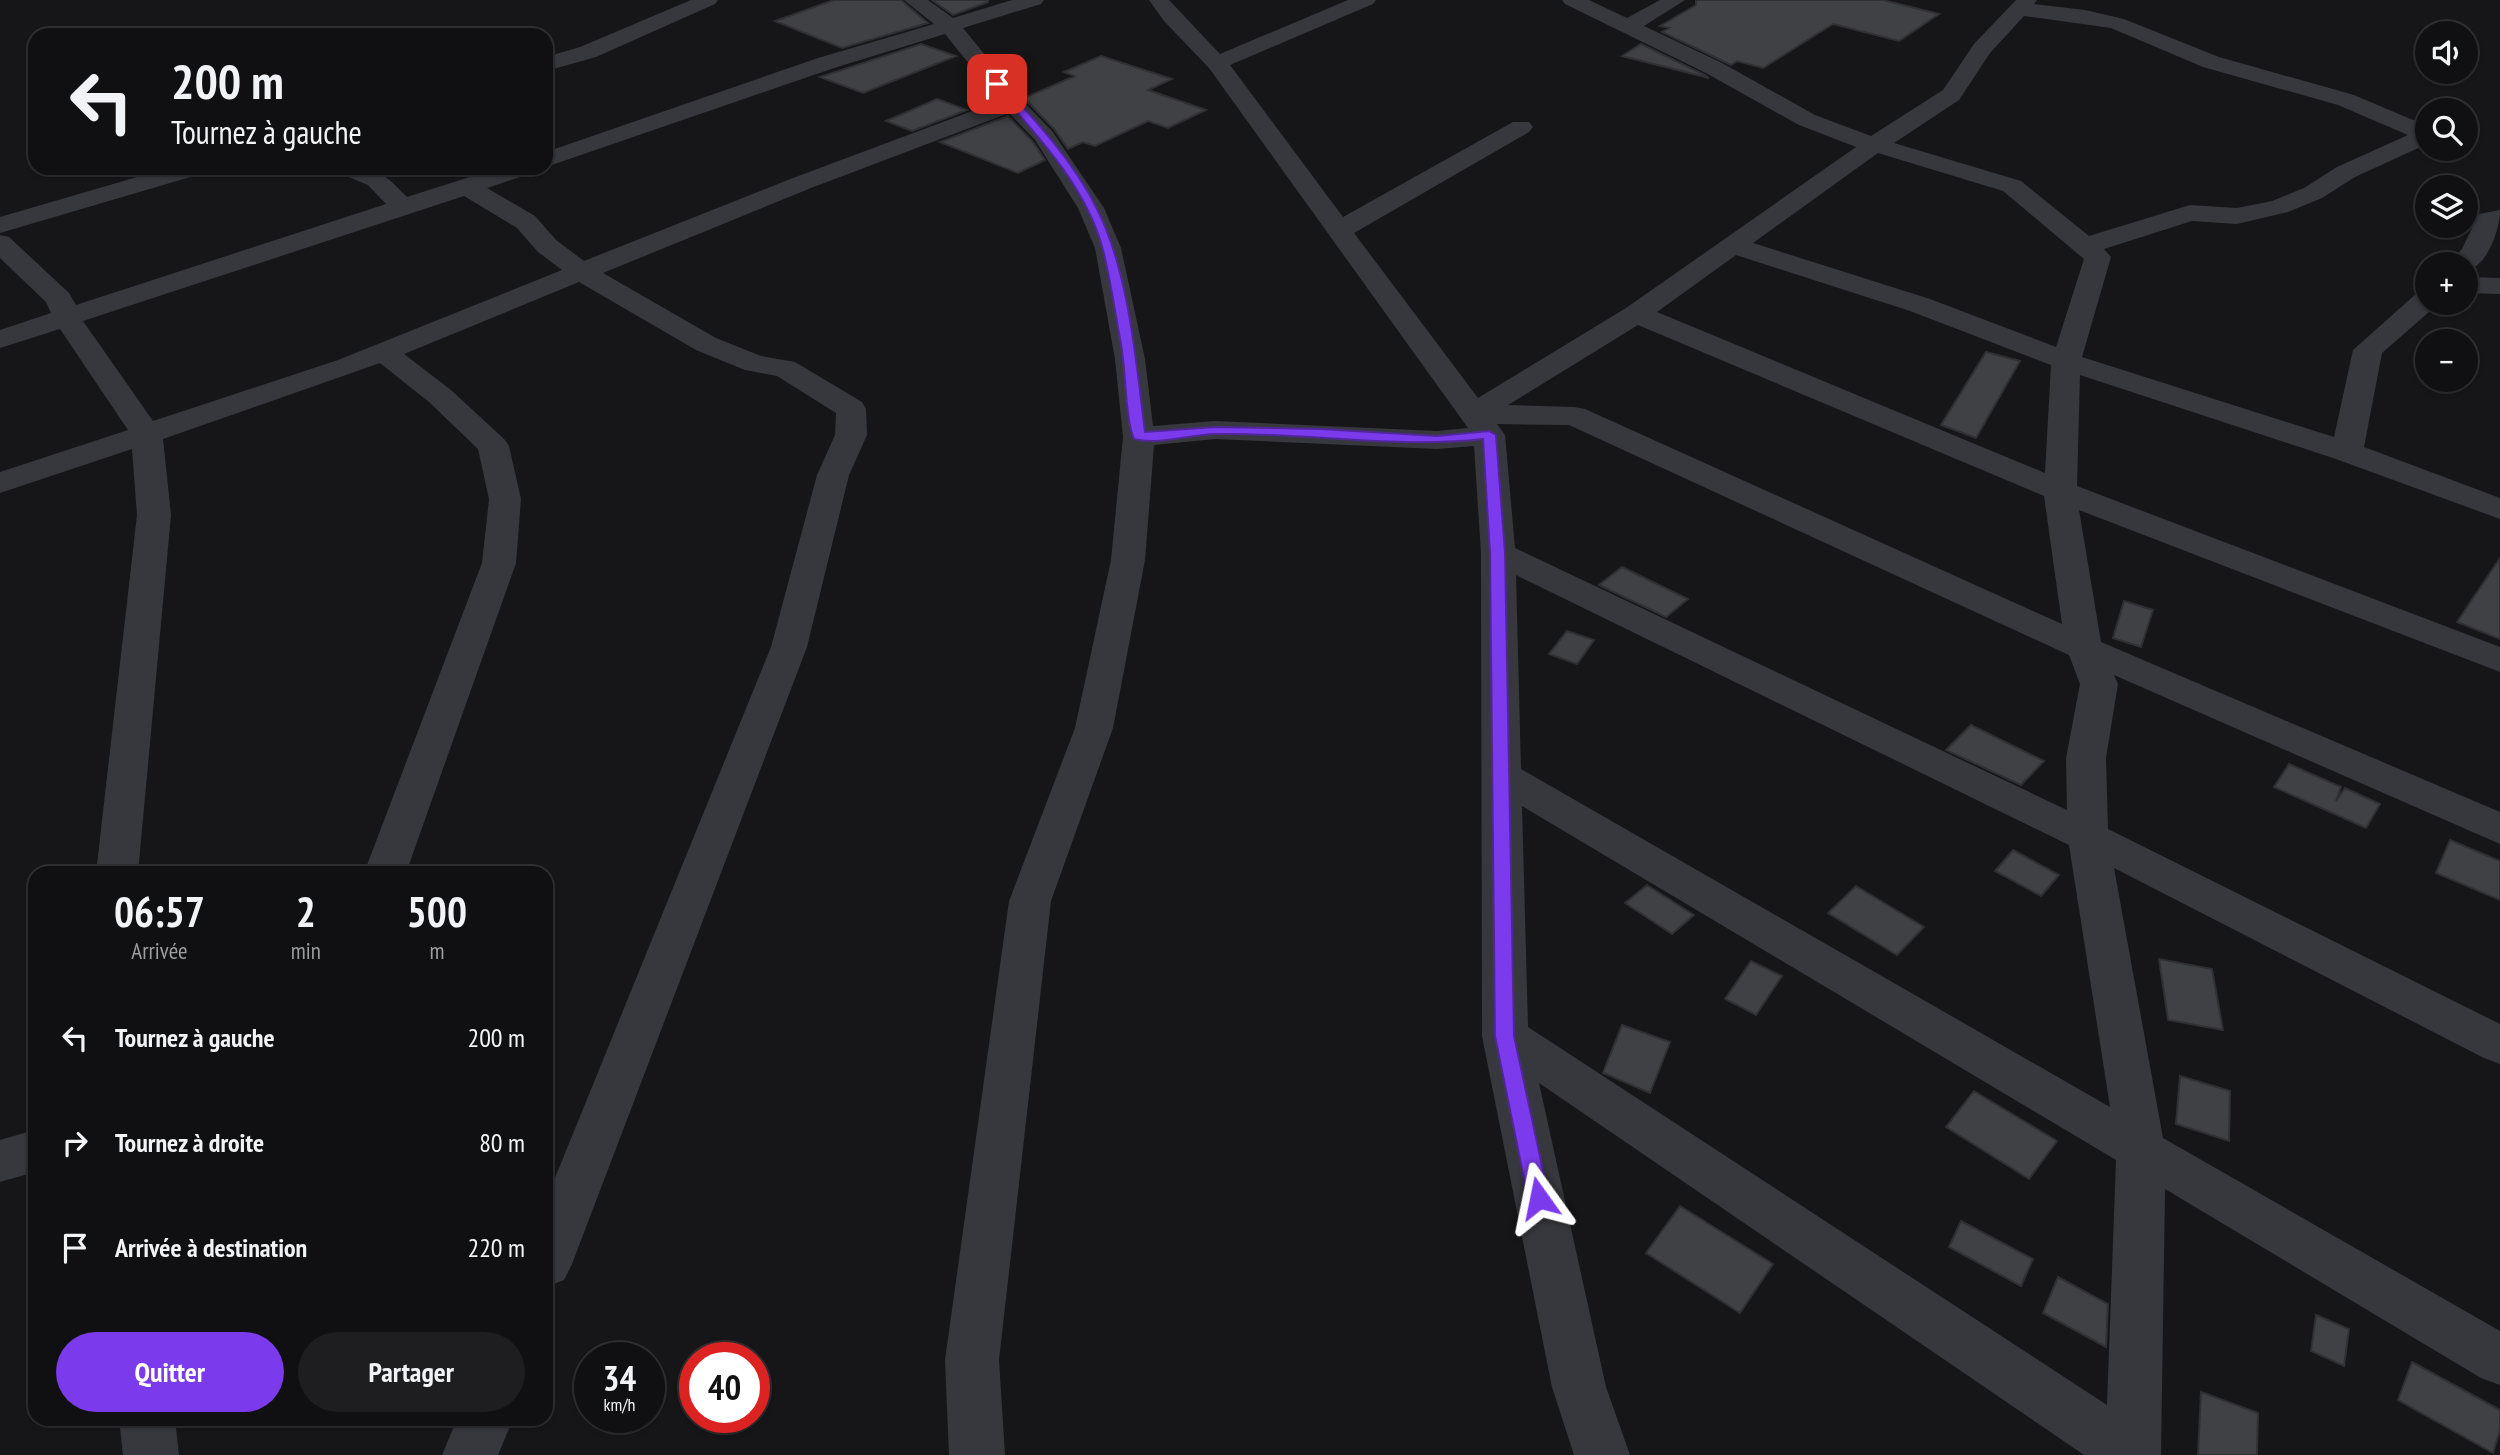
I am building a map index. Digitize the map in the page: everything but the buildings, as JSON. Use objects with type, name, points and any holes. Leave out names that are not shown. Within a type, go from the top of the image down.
[{"type":"street","points":[[627,35],[667,0]]},
{"type":"street","points":[[553,62],[588,52],[708,0]]},
{"type":"street","points":[[914,0],[948,24],[1013,104],[1044,136],[1091,208],[1108,248],[1130,359],[1139,437],[1128,560],[1094,728],[1030,901],[972,1360],[977,1455]]},
{"type":"street","points":[[553,158],[826,63],[1034,0]]},
{"type":"street","points":[[1159,0],[1171,17],[1217,63],[1481,424],[1497,553],[1505,1036],[1579,1387],[1602,1455]]},
{"type":"street","points":[[1217,63],[1366,0]]},
{"type":"street","points":[[1572,0],[1629,26],[1807,120],[1874,145],[1986,176],[2012,186],[2098,257],[2066,360],[2060,491],[2084,648],[2099,684],[2086,758],[2088,837],[2141,1151],[2133,1455]]},
{"type":"street","points":[[1629,26],[1675,0]]},
{"type":"street","points":[[1481,424],[1874,145],[1951,95],[1982,49],[2023,5],[2117,23],[2211,62],[2346,100],[2415,129]]},
{"type":"street","points":[[0,484],[147,436],[384,352],[802,183],[1013,104]]},
{"type":"street","points":[[1338,231],[1521,127]]},
{"type":"street","points":[[2085,246],[2190,213],[2237,216],[2279,207],[2313,193],[2346,172],[2415,140]]},
{"type":"street","points":[[0,225],[171,175]]},
{"type":"street","points":[[365,175],[377,180],[403,208]]},
{"type":"street","points":[[0,339],[502,175]]},
{"type":"street","points":[[467,187],[526,222],[547,246],[581,272],[706,344],[755,364],[785,368],[851,409],[851,435],[833,475],[789,647],[553,1246]]},
{"type":"street","points":[[2474,252],[2488,220],[2500,218]]},
{"type":"street","points":[[0,243],[59,299],[67,318],[147,436],[154,515],[118,866]]},
{"type":"street","points":[[1732,245],[1920,305],[2066,360],[2347,452],[2500,509]]},
{"type":"street","points":[[2478,285],[2500,286]]},
{"type":"street","points":[[2347,452],[2368,350],[2415,309]]},
{"type":"street","points":[[1636,314],[2060,491],[2500,660]]},
{"type":"street","points":[[384,352],[440,396],[493,446],[505,499],[499,563],[388,866]]},
{"type":"street","points":[[1139,437],[1215,430],[1437,440],[1481,424],[1574,416],[2084,648],[2500,829]]},
{"type":"street","points":[[1497,553],[2088,837],[2500,1045]]},
{"type":"street","points":[[1502,776],[2500,1360]]},
{"type":"street","points":[[1505,1036],[2133,1455]]},
{"type":"street","points":[[0,1161],[28,1153]]},
{"type":"street","points":[[148,1426],[151,1455]]},
{"type":"street","points":[[471,1455],[482,1426]]},
{"type":"route","points":[[997,84],[1044,136],[1067,169],[1091,208],[1108,248],[1130,359],[1139,437],[1215,430],[1437,440],[1489,435],[1497,553],[1505,1036],[1539,1198]]}]
